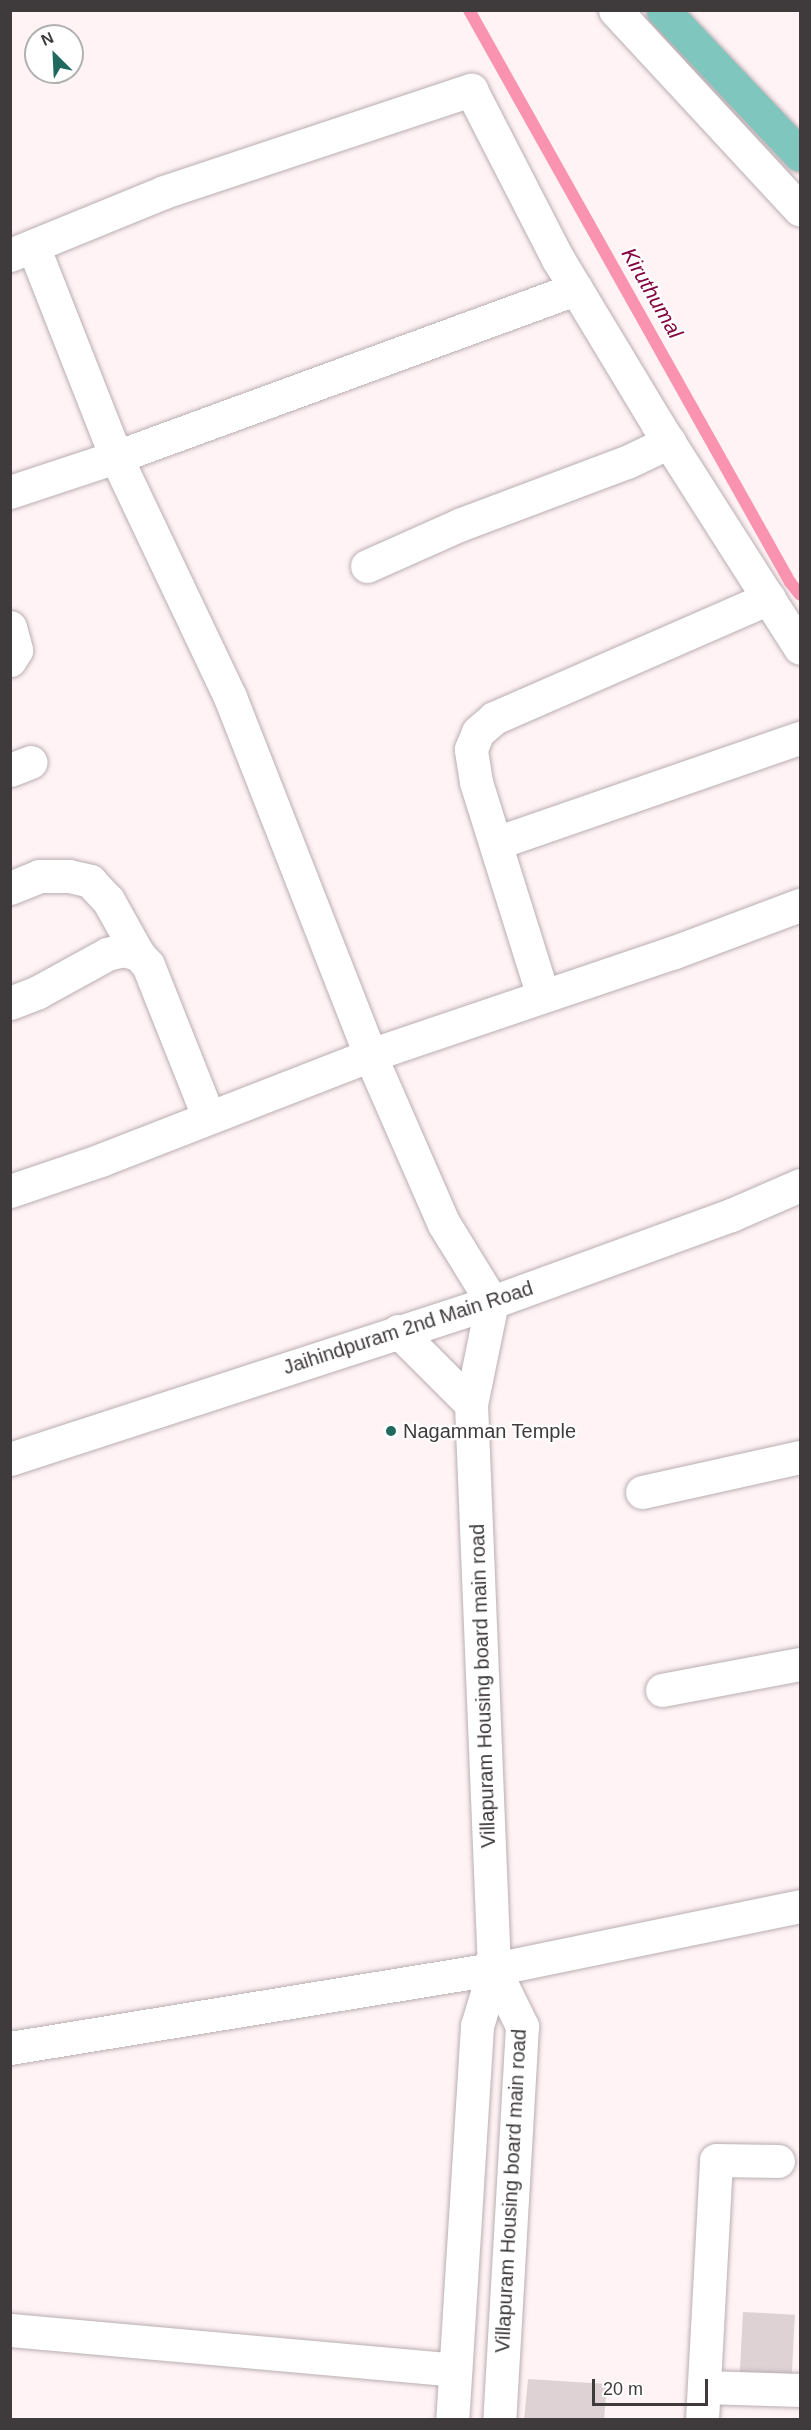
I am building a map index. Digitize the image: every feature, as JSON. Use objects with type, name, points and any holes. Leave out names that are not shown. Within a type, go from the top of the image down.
[{"type":"main road","points":[[663,10],[801,155]]},
{"type":"street","points":[[615,10],[801,210]]},
{"type":"street","points":[[492,1302],[444,1224],[370,1055],[230,697],[116,457],[22,250],[164,192],[471,90],[558,259],[669,442],[801,648]]},
{"type":"street","points":[[10,492],[116,457],[576,289]]},
{"type":"street","points":[[367,566],[459,525],[627,462],[669,442]]},
{"type":"street","points":[[543,996],[476,783],[471,749],[478,732],[495,718],[770,598]]},
{"type":"street","points":[[10,627],[16,650],[10,660]]},
{"type":"street","points":[[496,843],[801,738]]},
{"type":"street","points":[[10,888],[39,876],[69,876],[90,881],[108,900],[138,954],[148,965],[208,1116]]},
{"type":"street","points":[[10,1191],[101,1160],[208,1116],[370,1055],[672,953],[801,904]]},
{"type":"street","points":[[10,1003],[38,992],[106,954],[123,950],[138,954]]},
{"type":"street","name":"Jaihindpuram 2nd Main Road","points":[[10,1460],[492,1302],[732,1215],[801,1185]]},
{"type":"street","name":"Villapuram Housing board main road","points":[[452,2420],[477,2026],[494,1969],[471,1404],[492,1302]]},
{"type":"street","points":[[398,1331],[471,1404]]},
{"type":"street","points":[[642,1492],[801,1457]]},
{"type":"street","points":[[662,1690],[801,1664]]},
{"type":"street","points":[[10,2048],[494,1969],[801,1905]]},
{"type":"street","name":"Villapuram Housing board main road","points":[[494,1969],[522,2026],[499,2420]]},
{"type":"street","points":[[702,2420],[716,2160],[778,2161]]},
{"type":"street","points":[[10,2330],[455,2370]]},
{"type":"street","points":[[704,2387],[801,2390]]},
{"type":"building","points":[[743,2312],[795,2315],[791,2384],[739,2381]]},
{"type":"building","points":[[528,2379],[607,2384],[604,2420],[524,2420]]},
{"type":"waterway","name":"Kiruthumal","points":[[469,10],[790,582],[800,595]]},
{"type":"place","name":"Nagamman Temple","points":[[391,1431]]}]
